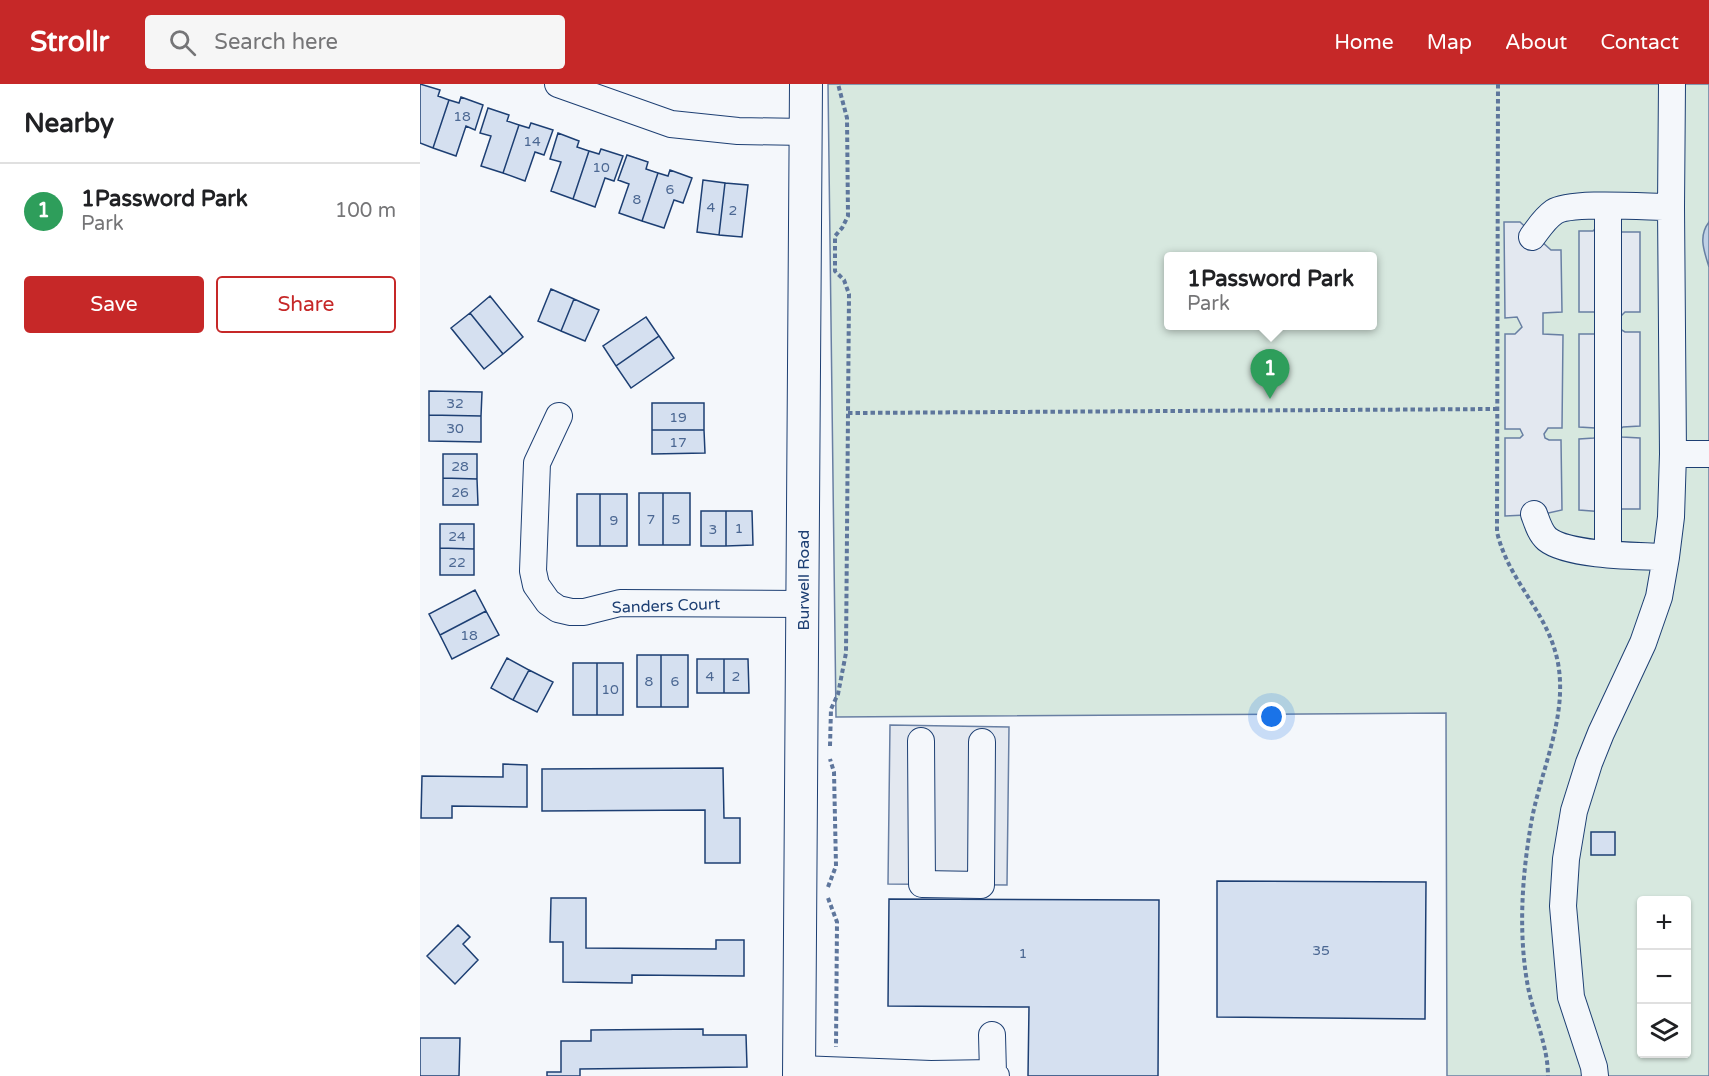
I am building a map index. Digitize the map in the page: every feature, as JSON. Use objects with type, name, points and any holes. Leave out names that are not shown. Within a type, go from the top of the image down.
[{"type":"main road","name":"Burwell Road","points":[[800,1072],[806,84]]},
{"type":"street","points":[[558,84],[671,124],[738,131],[806,132]]},
{"type":"street","points":[[1595,1076],[1571,998],[1563,906],[1566,859],[1575,811],[1589,763],[1643,644],[1659,597],[1666,557],[1671,517],[1673,454],[1672,84]]},
{"type":"street","points":[[1532,237],[1543,222],[1556,211],[1574,207],[1671,207]]},
{"type":"street","points":[[1608,207],[1608,554]]},
{"type":"street","name":"Sanders Court","points":[[559,416],[537,463],[533,571],[536,585],[548,602],[558,609],[571,612],[584,612],[620,603],[803,604]]},
{"type":"street","points":[[1673,454],[1709,454]]},
{"type":"street","points":[[1534,514],[1546,538],[1556,544],[1608,554],[1666,557]]},
{"type":"street","points":[[921,741],[922,884],[981,885],[982,742]]},
{"type":"street","points":[[800,1072],[836,1070],[931,1075],[994,1075],[992,1035]]},
{"type":"path","points":[[836,1070],[837,922],[829,903],[827,889],[836,866],[834,772],[830,762],[831,709],[838,694],[846,653],[849,294],[844,280],[835,271],[835,236],[848,216],[847,118],[838,84]]},
{"type":"path","points":[[1498,84],[1497,532],[1502,552],[1512,573],[1538,611],[1552,641],[1558,665],[1557,726],[1532,816],[1525,867],[1523,906],[1527,984],[1544,1046],[1548,1076]]},
{"type":"path","points":[[848,413],[1497,409]]},
{"type":"shaded area","points":[[828,84],[1709,84],[1709,1076],[1447,1076],[1446,713],[836,717]]},
{"type":"shaded area","points":[[1504,222],[1520,222],[1551,250],[1561,250],[1562,312],[1543,313],[1543,334],[1563,335],[1562,428],[1548,428],[1544,434],[1549,440],[1561,440],[1562,510],[1544,514],[1505,516],[1505,438],[1520,438],[1523,435],[1520,429],[1505,429],[1505,334],[1515,334],[1522,327],[1517,317],[1505,318]]},
{"type":"shaded area","points":[[1596,228],[1618,228],[1622,232],[1640,232],[1640,312],[1625,312],[1621,316],[1620,329],[1625,332],[1640,332],[1640,426],[1623,427],[1618,431],[1622,437],[1640,438],[1640,509],[1622,509],[1618,513],[1579,510],[1579,439],[1596,436],[1595,428],[1579,427],[1579,334],[1595,334],[1596,312],[1579,312],[1579,231],[1593,231]]},
{"type":"shaded area","points":[[890,725],[1009,727],[1007,885],[888,884]]},
{"type":"water","points":[[1709,222],[1709,267],[1703,238]]},
{"type":"building","points":[[420,84],[440,90],[438,96],[449,100],[433,148],[420,143]]},
{"type":"building","points":[[461,97],[483,105],[475,130],[466,126],[456,156],[433,148],[449,100],[459,103]]},
{"type":"building","points":[[488,108],[509,115],[507,121],[519,125],[503,173],[481,166],[491,136],[480,133]]},
{"type":"building","points":[[531,123],[553,130],[544,155],[535,152],[525,181],[503,173],[519,125],[529,128]]},
{"type":"building","points":[[558,133],[579,141],[577,147],[589,151],[573,199],[551,191],[561,162],[550,159]]},
{"type":"building","points":[[601,149],[623,156],[614,181],[605,178],[595,207],[573,199],[589,151],[599,154]]},
{"type":"building","points":[[627,155],[648,162],[646,169],[658,173],[642,221],[619,213],[629,184],[618,180]]},
{"type":"building","points":[[670,170],[692,178],[683,203],[674,200],[664,228],[642,221],[658,173],[668,176]]},
{"type":"building","points":[[703,180],[725,183],[719,235],[697,232]]},
{"type":"building","points":[[725,183],[748,185],[742,237],[719,235]]},
{"type":"building","points":[[551,289],[574,299],[561,331],[538,321]]},
{"type":"building","points":[[490,296],[523,337],[503,354],[470,313]]},
{"type":"building","points":[[574,299],[599,310],[585,341],[561,331]]},
{"type":"building","points":[[470,313],[503,354],[484,369],[451,328]]},
{"type":"building","points":[[646,317],[659,336],[616,366],[603,346]]},
{"type":"building","points":[[659,336],[674,358],[631,388],[616,366]]},
{"type":"building","points":[[429,391],[482,392],[481,416],[429,415]]},
{"type":"building","points":[[652,403],[704,403],[704,430],[652,430]]},
{"type":"building","points":[[429,415],[481,416],[481,442],[429,441]]},
{"type":"building","points":[[652,430],[704,430],[705,453],[652,454]]},
{"type":"building","points":[[443,454],[477,454],[477,479],[443,478]]},
{"type":"building","points":[[443,478],[477,479],[478,505],[443,505]]},
{"type":"building","points":[[639,493],[663,493],[663,545],[639,545]]},
{"type":"building","points":[[663,493],[690,493],[690,545],[663,545]]},
{"type":"building","points":[[577,494],[600,494],[600,546],[577,546]]},
{"type":"building","points":[[600,494],[627,494],[627,546],[600,546]]},
{"type":"building","points":[[701,511],[726,511],[726,546],[701,546]]},
{"type":"building","points":[[726,511],[752,511],[753,545],[726,546]]},
{"type":"building","points":[[440,524],[474,524],[474,549],[440,548]]},
{"type":"building","points":[[440,548],[474,549],[474,575],[440,575]]},
{"type":"building","points":[[475,590],[486,611],[440,635],[429,614]]},
{"type":"building","points":[[486,611],[499,635],[452,659],[440,635]]},
{"type":"building","points":[[637,655],[661,655],[661,707],[637,707]]},
{"type":"building","points":[[661,655],[688,655],[688,707],[661,707]]},
{"type":"building","points":[[507,658],[529,670],[513,700],[491,688]]},
{"type":"building","points":[[697,659],[724,659],[724,693],[697,693]]},
{"type":"building","points":[[724,659],[748,659],[749,693],[724,693]]},
{"type":"building","points":[[573,663],[597,663],[597,715],[573,715]]},
{"type":"building","points":[[597,663],[623,663],[623,715],[597,715]]},
{"type":"building","points":[[529,670],[553,682],[537,712],[513,700]]},
{"type":"building","points":[[503,764],[527,765],[527,807],[452,806],[452,818],[421,818],[422,776],[503,777]]},
{"type":"building","points":[[723,768],[724,818],[740,818],[740,863],[705,863],[705,810],[542,811],[542,769]]},
{"type":"building","points":[[1591,832],[1615,832],[1615,855],[1591,855]]},
{"type":"building","points":[[1217,881],[1426,882],[1425,1019],[1217,1017]]},
{"type":"building","points":[[551,898],[586,898],[586,948],[716,949],[716,940],[744,940],[744,976],[632,975],[632,983],[563,982],[563,942],[550,942]]},
{"type":"building","points":[[889,899],[1159,900],[1158,1076],[1028,1076],[1029,1007],[888,1006]]},
{"type":"building","points":[[458,925],[470,937],[463,944],[478,960],[455,984],[427,956]]},
{"type":"building","points":[[703,1029],[703,1035],[746,1035],[747,1067],[580,1069],[580,1076],[547,1076],[547,1072],[561,1072],[561,1041],[591,1041],[591,1030]]},
{"type":"building","points":[[420,1038],[460,1038],[459,1076],[420,1076]]},
{"type":"place","name":"1Password Park","points":[[1270,399]]}]
